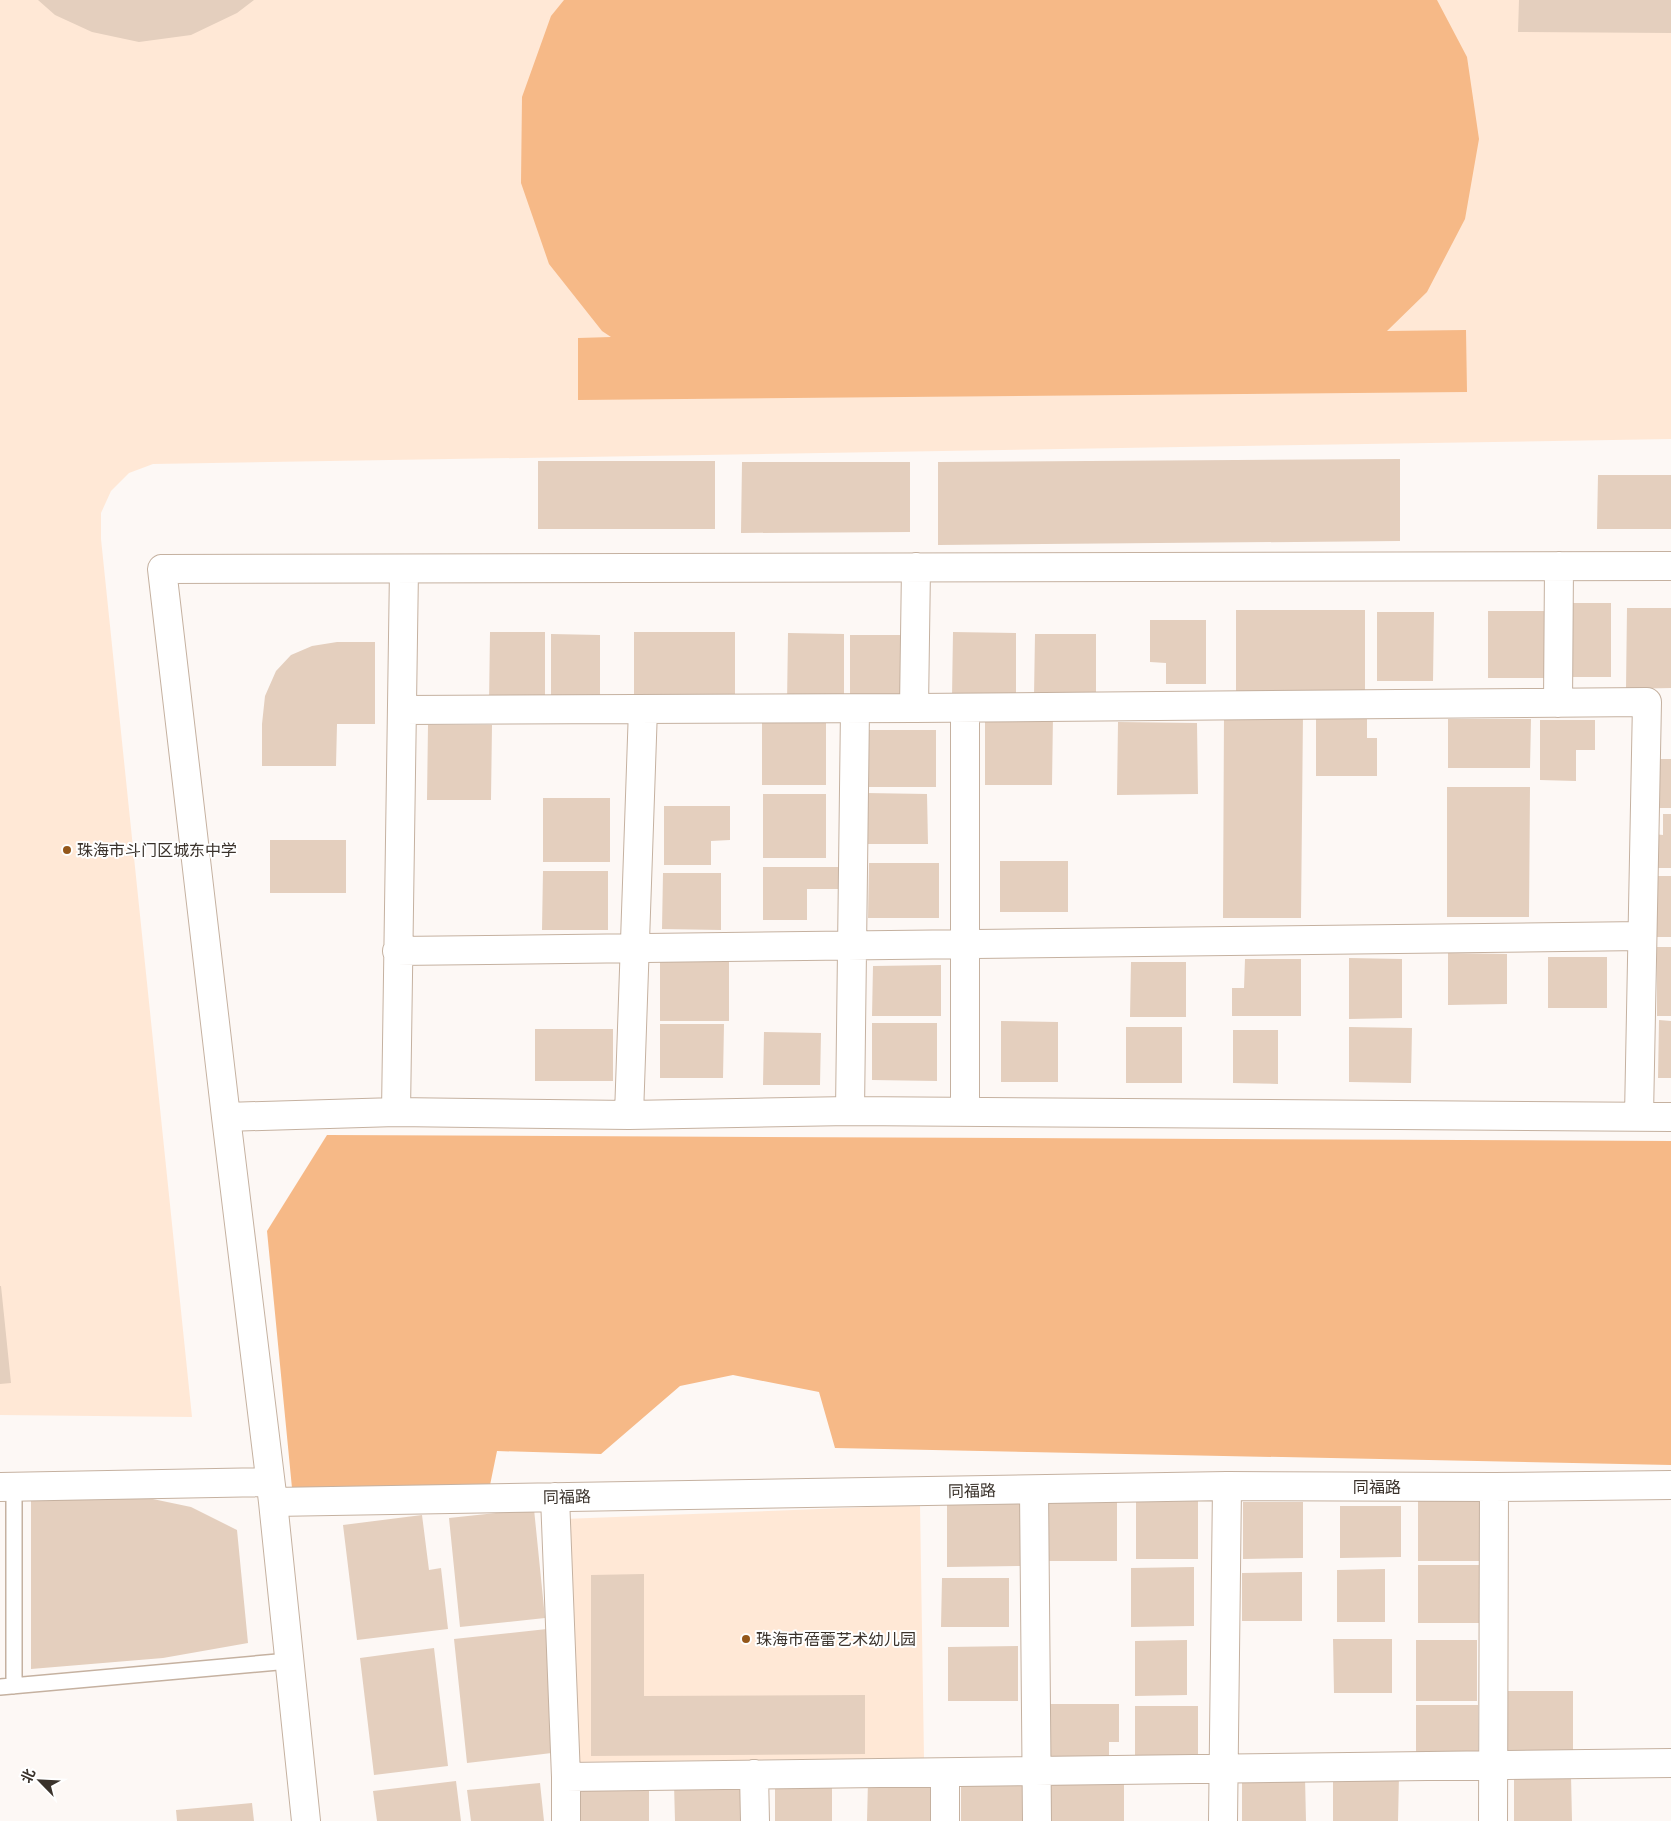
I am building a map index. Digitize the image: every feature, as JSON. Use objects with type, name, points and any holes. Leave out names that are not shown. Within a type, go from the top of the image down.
[{"type":"street","points":[[1558,703],[1559,566]]},
{"type":"street","points":[[306,1821],[271,1492],[162,569],[1671,566]]},
{"type":"street","points":[[914,708],[916,568]]},
{"type":"street","points":[[396,1112],[404,569]]},
{"type":"street","points":[[402,710],[855,709],[1647,702],[1639,1116]]},
{"type":"street","points":[[964,1112],[965,708]]},
{"type":"street","points":[[629,1115],[643,709]]},
{"type":"street","points":[[850,1111],[855,709]]},
{"type":"street","points":[[397,951],[1642,936]]},
{"type":"street","points":[[226,1118],[396,1112],[629,1115],[850,1111],[1671,1117]]},
{"type":"street","name":"同福路","points":[[7,1487],[555,1497],[1227,1486],[1494,1487],[1671,1485]]},
{"type":"street","points":[[1223,1821],[1227,1486]]},
{"type":"street","points":[[1493,1821],[1494,1487]]},
{"type":"street","points":[[1034,1490],[1037,1821]]},
{"type":"street","points":[[555,1497],[566,1821]]},
{"type":"street","points":[[566,1777],[1671,1763]]},
{"type":"street","points":[[945,1772],[945,1821]]},
{"type":"street","points":[[754,1774],[755,1821]]},
{"type":"lane","points":[[7,1487],[7,1687],[289,1661]]},
{"type":"shaded area","name":"珠海市斗门区城东中学","points":[[0,0],[1671,0],[1671,439],[153,464],[129,473],[111,491],[101,513],[101,539],[192,1417],[0,1415]]},
{"type":"shaded area","points":[[564,0],[1437,0],[1467,57],[1479,139],[1465,219],[1427,292],[1387,331],[1466,330],[1467,392],[578,400],[578,338],[611,337],[602,331],[549,264],[521,183],[522,97],[551,16]]},
{"type":"shaded area","points":[[327,1135],[1671,1141],[1671,1465],[835,1448],[819,1392],[733,1375],[680,1386],[601,1454],[497,1451],[489,1490],[292,1488],[267,1231]]},
{"type":"shaded area","name":"珠海市蓓蕾艺术幼儿园","points":[[920,1505],[924,1758],[573,1762],[564,1519]]},
{"type":"building","points":[[38,0],[254,0],[237,13],[191,35],[139,42],[92,32],[55,15]]},
{"type":"building","points":[[1519,0],[1671,0],[1671,33],[1518,32]]},
{"type":"building","points":[[1400,459],[1400,541],[938,545],[938,462]]},
{"type":"building","points":[[538,461],[715,461],[715,529],[538,529]]},
{"type":"building","points":[[742,462],[910,462],[910,532],[741,533]]},
{"type":"building","points":[[1598,475],[1671,475],[1671,529],[1597,529]]},
{"type":"building","points":[[1569,603],[1611,603],[1611,677],[1569,677]]},
{"type":"building","points":[[1627,608],[1671,608],[1671,688],[1626,689]]},
{"type":"building","points":[[1236,610],[1365,610],[1365,695],[1236,694]]},
{"type":"building","points":[[1488,611],[1548,611],[1547,678],[1488,678]]},
{"type":"building","points":[[1377,612],[1434,612],[1433,681],[1377,681]]},
{"type":"building","points":[[1150,620],[1206,620],[1206,684],[1166,684],[1166,663],[1150,662]]},
{"type":"building","points":[[490,632],[545,632],[545,704],[489,704]]},
{"type":"building","points":[[634,632],[735,632],[735,702],[634,702]]},
{"type":"building","points":[[953,632],[1016,633],[1016,697],[952,697]]},
{"type":"building","points":[[788,633],[844,634],[844,703],[787,704]]},
{"type":"building","points":[[551,634],[600,635],[600,697],[551,697]]},
{"type":"building","points":[[1035,634],[1096,634],[1096,696],[1034,696]]},
{"type":"building","points":[[850,635],[909,635],[909,703],[850,703]]},
{"type":"building","points":[[337,642],[375,642],[375,724],[337,724],[336,766],[262,766],[262,724],[265,696],[276,671],[291,655],[312,646]]},
{"type":"building","points":[[1316,713],[1367,713],[1367,738],[1377,738],[1377,776],[1316,776]]},
{"type":"building","points":[[985,714],[1053,715],[1052,785],[985,785]]},
{"type":"building","points":[[1224,714],[1303,714],[1301,918],[1223,918]]},
{"type":"building","points":[[1448,719],[1531,719],[1530,768],[1448,768]]},
{"type":"building","points":[[762,720],[826,720],[826,785],[762,785]]},
{"type":"building","points":[[1540,720],[1595,720],[1595,750],[1576,750],[1576,781],[1540,780]]},
{"type":"building","points":[[1118,722],[1197,723],[1198,794],[1117,795]]},
{"type":"building","points":[[428,725],[492,725],[491,800],[427,800]]},
{"type":"building","points":[[869,730],[936,730],[936,787],[868,787]]},
{"type":"building","points":[[1657,759],[1671,759],[1671,808],[1657,808]]},
{"type":"building","points":[[1447,787],[1530,787],[1529,917],[1447,917]]},
{"type":"building","points":[[866,793],[927,794],[928,844],[866,844]]},
{"type":"building","points":[[763,794],[826,794],[826,858],[763,858]]},
{"type":"building","points":[[543,798],[610,798],[610,862],[543,862]]},
{"type":"building","points":[[664,806],[730,806],[730,840],[711,841],[711,865],[664,865]]},
{"type":"building","points":[[1663,814],[1671,814],[1671,868],[1654,868],[1654,834],[1663,835]]},
{"type":"building","points":[[270,840],[346,840],[346,893],[270,893]]},
{"type":"building","points":[[1000,861],[1068,861],[1068,912],[1000,912]]},
{"type":"building","points":[[869,863],[939,863],[939,918],[868,918]]},
{"type":"building","points":[[763,867],[839,867],[839,889],[807,889],[807,920],[763,920]]},
{"type":"building","points":[[543,871],[608,871],[608,930],[542,930]]},
{"type":"building","points":[[663,873],[721,873],[721,930],[662,929]]},
{"type":"building","points":[[1657,876],[1671,876],[1671,937],[1657,937]]},
{"type":"building","points":[[1657,947],[1671,947],[1671,1016],[1657,1016]]},
{"type":"building","points":[[1448,953],[1507,954],[1507,1004],[1448,1005]]},
{"type":"building","points":[[1548,957],[1607,957],[1607,1008],[1548,1008]]},
{"type":"building","points":[[1349,958],[1402,959],[1402,1018],[1349,1019]]},
{"type":"building","points":[[660,959],[729,960],[729,1021],[660,1021]]},
{"type":"building","points":[[1245,959],[1301,959],[1301,1016],[1232,1016],[1232,988],[1244,988]]},
{"type":"building","points":[[1131,962],[1186,962],[1186,1017],[1130,1017]]},
{"type":"building","points":[[941,965],[941,1016],[872,1016],[873,966]]},
{"type":"building","points":[[1659,1020],[1671,1021],[1671,1078],[1658,1078]]},
{"type":"building","points":[[1001,1021],[1058,1022],[1058,1082],[1001,1082]]},
{"type":"building","points":[[872,1023],[937,1023],[937,1081],[872,1080]]},
{"type":"building","points":[[660,1024],[724,1024],[723,1078],[660,1078]]},
{"type":"building","points":[[1126,1027],[1182,1027],[1182,1083],[1126,1083]]},
{"type":"building","points":[[1349,1027],[1412,1028],[1411,1083],[1349,1082]]},
{"type":"building","points":[[535,1029],[613,1029],[613,1081],[535,1081]]},
{"type":"building","points":[[1233,1030],[1278,1030],[1278,1084],[1233,1083]]},
{"type":"building","points":[[764,1032],[821,1033],[820,1085],[763,1085]]},
{"type":"building","points":[[0,1286],[11,1383],[0,1384]]},
{"type":"building","points":[[31,1498],[148,1498],[191,1507],[237,1530],[248,1643],[163,1658],[31,1669]]},
{"type":"building","points":[[1418,1498],[1483,1498],[1484,1561],[1418,1561]]},
{"type":"building","points":[[947,1501],[1021,1501],[1021,1566],[947,1567]]},
{"type":"building","points":[[1117,1501],[1117,1561],[1039,1561],[1039,1502]]},
{"type":"building","points":[[1198,1501],[1198,1559],[1136,1559],[1136,1502]]},
{"type":"building","points":[[1243,1502],[1303,1502],[1303,1558],[1243,1559]]},
{"type":"building","points":[[1340,1506],[1401,1506],[1401,1557],[1340,1558]]},
{"type":"building","points":[[534,1509],[545,1618],[460,1627],[449,1518]]},
{"type":"building","points":[[422,1515],[429,1570],[441,1568],[448,1629],[357,1640],[343,1525]]},
{"type":"building","points":[[1418,1565],[1480,1565],[1481,1623],[1418,1623]]},
{"type":"building","points":[[1194,1567],[1194,1626],[1131,1627],[1131,1568]]},
{"type":"building","points":[[1385,1569],[1385,1622],[1337,1622],[1337,1570]]},
{"type":"building","points":[[1302,1572],[1302,1621],[1242,1621],[1242,1573]]},
{"type":"building","points":[[644,1574],[644,1696],[865,1695],[865,1754],[591,1756],[591,1575]]},
{"type":"building","points":[[942,1578],[1009,1578],[1009,1627],[941,1627]]},
{"type":"building","points":[[547,1629],[560,1752],[467,1763],[454,1639]]},
{"type":"building","points":[[1333,1639],[1392,1639],[1392,1693],[1334,1693]]},
{"type":"building","points":[[1187,1640],[1187,1695],[1135,1696],[1135,1641]]},
{"type":"building","points":[[1416,1640],[1477,1640],[1477,1701],[1416,1701]]},
{"type":"building","points":[[1018,1646],[1018,1701],[948,1701],[948,1647]]},
{"type":"building","points":[[434,1648],[448,1766],[374,1775],[360,1658]]},
{"type":"building","points":[[1502,1691],[1573,1691],[1573,1754],[1502,1755]]},
{"type":"building","points":[[1046,1704],[1119,1704],[1119,1742],[1109,1742],[1109,1761],[1046,1762]]},
{"type":"building","points":[[1416,1705],[1478,1705],[1478,1755],[1416,1755]]},
{"type":"building","points":[[1135,1706],[1198,1706],[1198,1761],[1135,1761]]},
{"type":"building","points":[[1514,1775],[1571,1775],[1572,1821],[1514,1821]]},
{"type":"building","points":[[1333,1776],[1399,1776],[1398,1821],[1333,1821]]},
{"type":"building","points":[[1242,1777],[1305,1777],[1306,1821],[1242,1821]]},
{"type":"building","points":[[1026,1779],[1026,1821],[961,1821],[961,1780]]},
{"type":"building","points":[[1124,1779],[1124,1821],[1043,1821],[1043,1780]]},
{"type":"building","points":[[456,1781],[461,1821],[377,1821],[373,1791]]},
{"type":"building","points":[[832,1781],[832,1821],[775,1821],[775,1782]]},
{"type":"building","points":[[868,1781],[932,1781],[932,1821],[867,1821]]},
{"type":"building","points":[[540,1783],[544,1821],[471,1821],[467,1790]]},
{"type":"building","points":[[674,1784],[744,1784],[744,1821],[675,1821]]},
{"type":"building","points":[[649,1786],[649,1821],[576,1821],[576,1787]]},
{"type":"building","points":[[252,1803],[254,1821],[177,1821],[176,1810]]},
{"type":"place","name":"珠海市斗门区城东中学","points":[[67,850]]},
{"type":"place","name":"珠海市蓓蕾艺术幼儿园","points":[[746,1639]]}]
